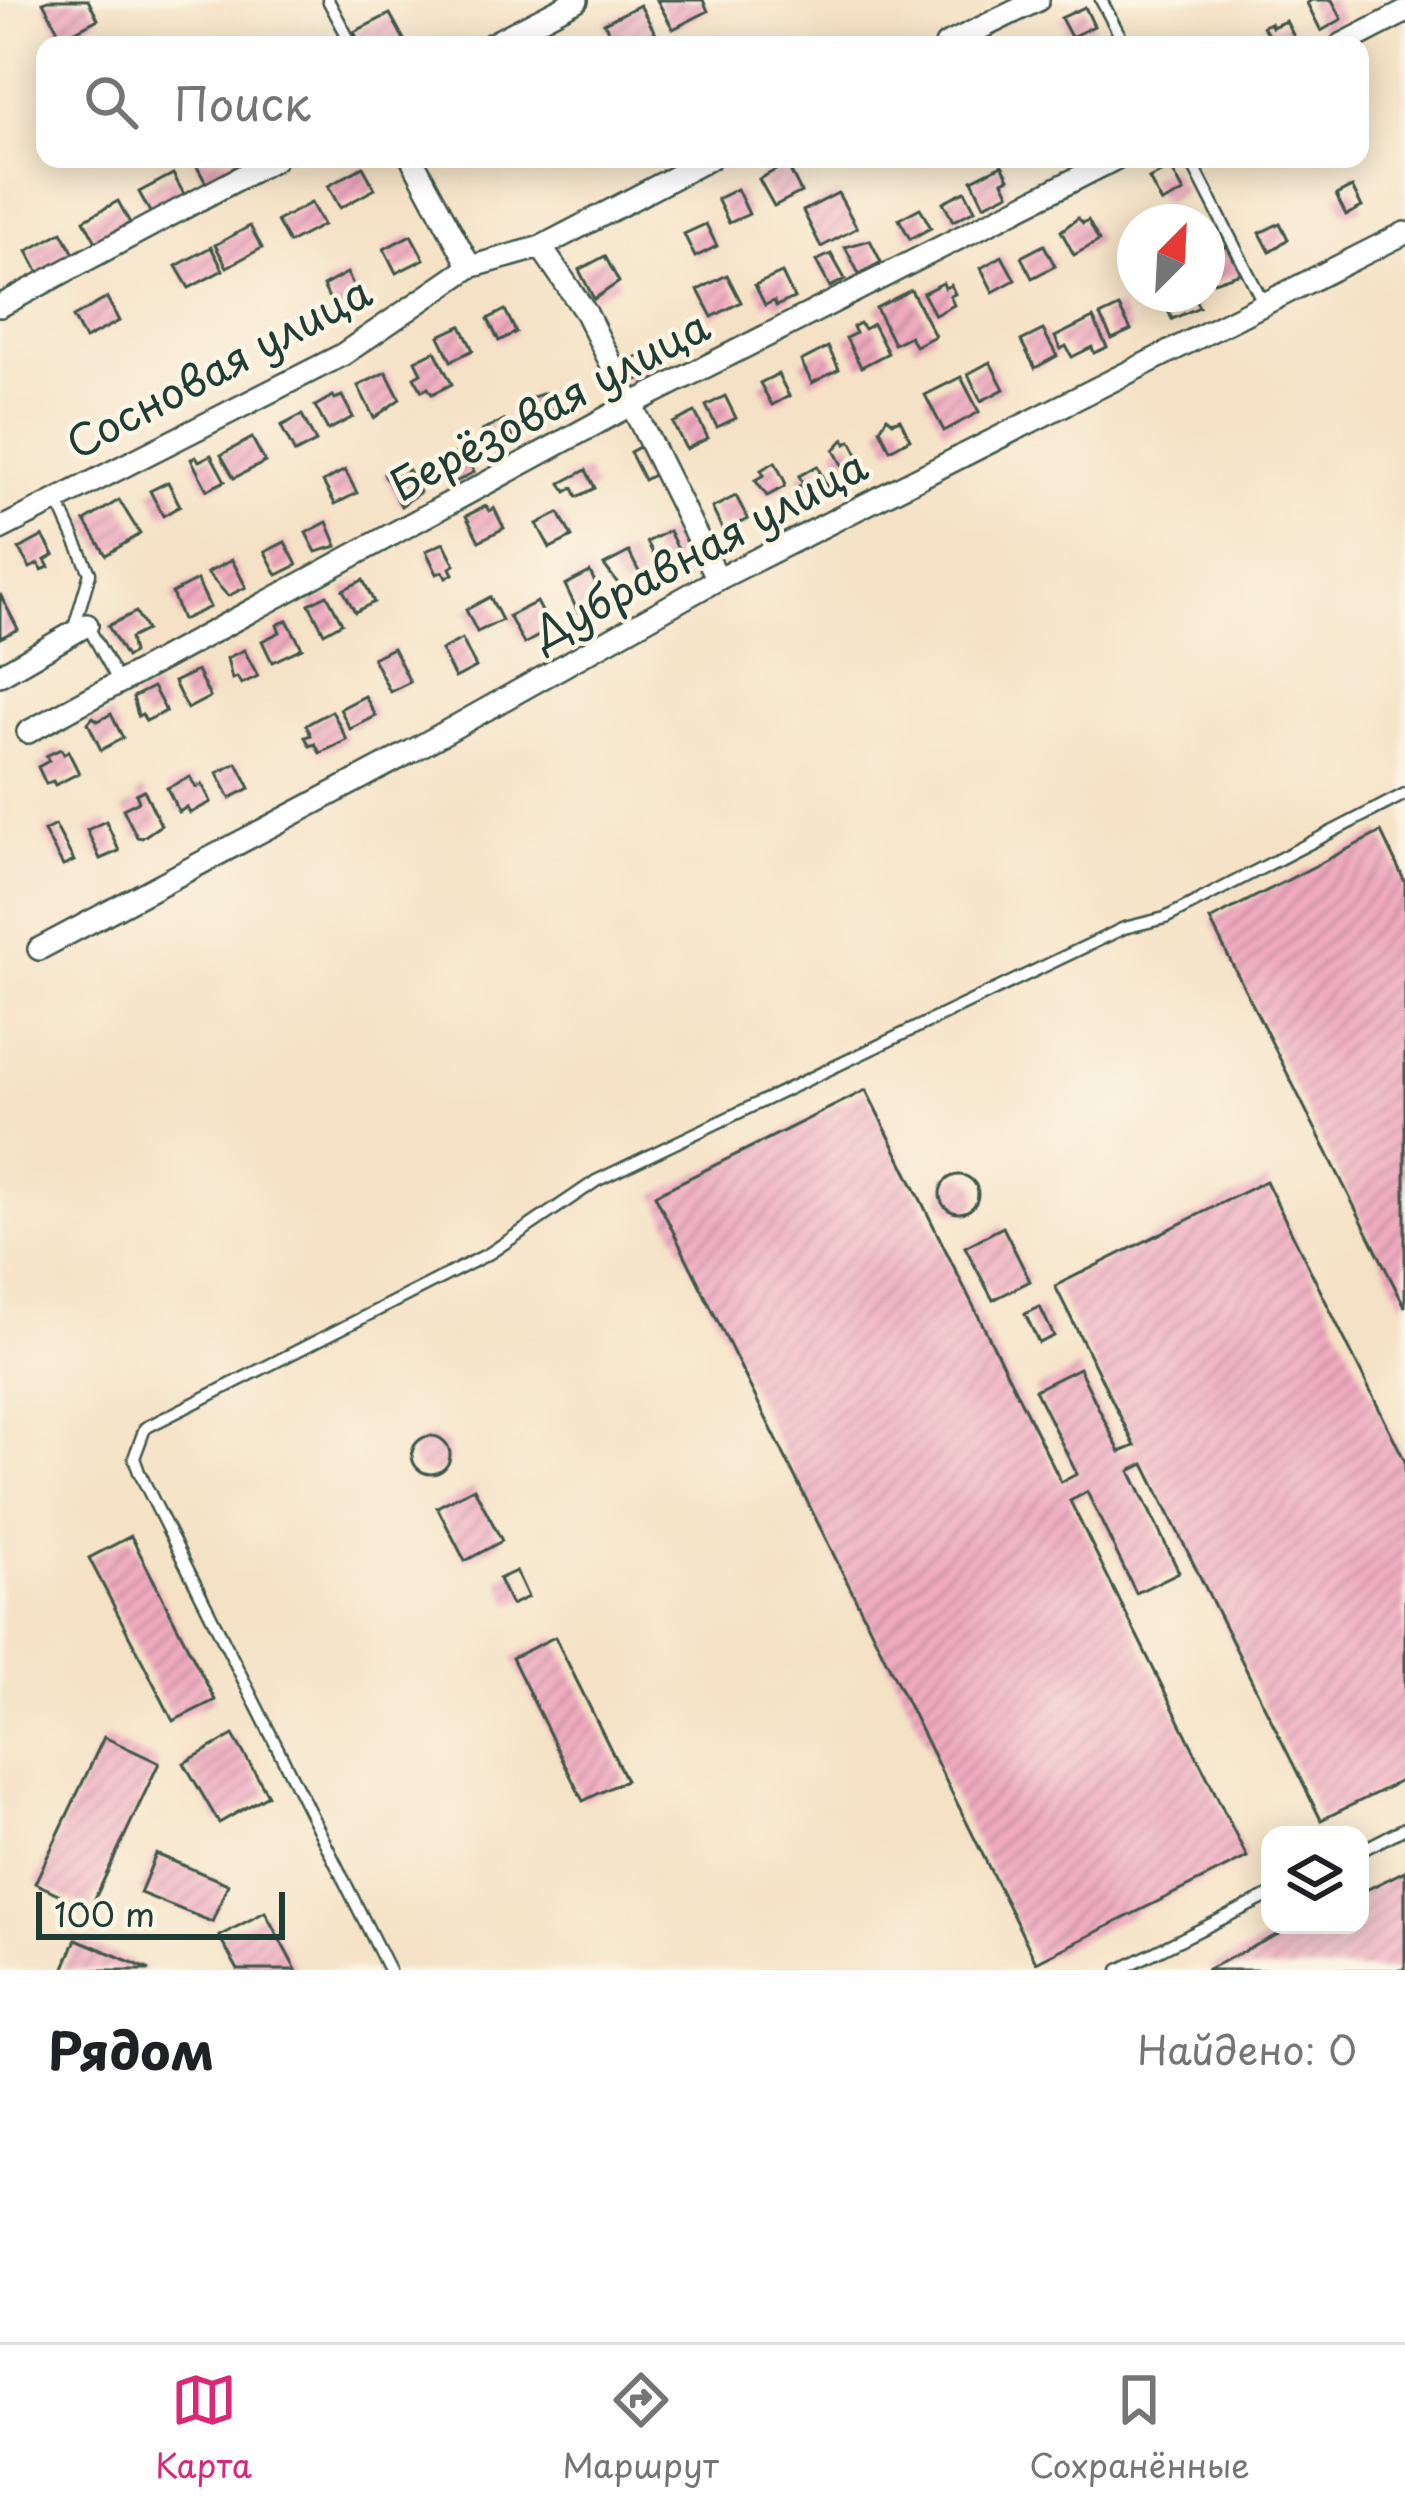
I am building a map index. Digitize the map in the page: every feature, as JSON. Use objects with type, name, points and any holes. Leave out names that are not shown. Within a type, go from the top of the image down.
[{"type":"street","points":[[507,36],[577,0]]},
{"type":"street","points":[[964,36],[1038,0]]},
{"type":"street","points":[[1358,36],[1405,12]]},
{"type":"street","points":[[0,306],[258,168]]},
{"type":"street","points":[[417,168],[470,267]]},
{"type":"street","points":[[692,168],[541,247],[586,314],[718,579]]},
{"type":"street","name":"Берёзовая улица","points":[[28,732],[630,405],[1097,168]]},
{"type":"street","name":"Дубравная улица","points":[[38,949],[412,751],[718,579],[1405,232]]},
{"type":"street","name":"Сосновая улица","points":[[0,529],[342,355],[470,267],[541,247]]},
{"type":"street","points":[[0,675],[80,629]]},
{"type":"lane","points":[[328,0],[347,36]]},
{"type":"lane","points":[[1101,0],[1120,36]]},
{"type":"lane","points":[[1195,168],[1264,304]]},
{"type":"lane","points":[[57,500],[90,573],[80,629],[119,682]]},
{"type":"lane","points":[[389,1970],[139,1472],[134,1458],[145,1428],[490,1253],[596,1181],[1124,928],[1165,918],[1405,794]]},
{"type":"lane","points":[[1369,1846],[1405,1828]]},
{"type":"lane","points":[[1119,1970],[1261,1899]]},
{"type":"building","points":[[88,0],[98,19],[61,36],[43,2]]},
{"type":"building","points":[[657,0],[703,0],[708,11],[673,29]]},
{"type":"building","points":[[1332,0],[1342,19],[1321,31],[1307,3]]},
{"type":"building","points":[[640,5],[657,36],[611,36],[604,23]]},
{"type":"building","points":[[1085,7],[1094,26],[1070,36],[1061,18]]},
{"type":"building","points":[[390,14],[402,36],[356,36],[354,32]]},
{"type":"building","points":[[1286,21],[1294,36],[1268,36],[1263,26],[1270,23],[1272,27]]},
{"type":"building","points":[[198,168],[238,168],[207,185]]},
{"type":"building","points":[[364,168],[375,189],[340,208],[328,186]]},
{"type":"building","points":[[789,168],[801,192],[774,206],[759,179]]},
{"type":"building","points":[[1004,168],[1009,193],[984,205],[972,180]]},
{"type":"building","points":[[1171,168],[1184,192],[1162,203],[1149,179]]},
{"type":"building","points":[[173,174],[185,196],[151,214],[139,192]]},
{"type":"building","points":[[1352,187],[1362,207],[1346,215],[1336,195]]},
{"type":"building","points":[[737,189],[749,214],[729,223],[717,199]]},
{"type":"building","points":[[965,191],[975,210],[953,221],[943,202]]},
{"type":"building","points":[[838,193],[857,228],[821,247],[803,211]]},
{"type":"building","points":[[118,201],[130,223],[96,242],[84,220]]},
{"type":"building","points":[[311,203],[323,225],[289,243],[277,221]]},
{"type":"building","points":[[920,208],[931,228],[910,239],[899,219]]},
{"type":"building","points":[[1078,218],[1083,223],[1088,220],[1099,241],[1074,255],[1061,231]]},
{"type":"building","points":[[1280,223],[1288,239],[1270,252],[1260,233]]},
{"type":"building","points":[[706,224],[717,246],[695,257],[684,234]]},
{"type":"building","points":[[250,226],[262,248],[227,267],[215,245]]},
{"type":"building","points":[[62,232],[74,254],[39,273],[27,251]]},
{"type":"building","points":[[411,235],[424,259],[396,273],[384,249]]},
{"type":"building","points":[[870,240],[881,262],[859,274],[845,247]]},
{"type":"building","points":[[1044,245],[1055,266],[1032,278],[1021,257]]},
{"type":"building","points":[[211,247],[223,270],[189,288],[176,266]]},
{"type":"building","points":[[1225,247],[1241,273],[1225,278]]},
{"type":"building","points":[[831,254],[845,279],[830,287],[816,261]]},
{"type":"building","points":[[605,256],[619,282],[594,299],[579,270]]},
{"type":"building","points":[[1002,256],[1015,280],[993,292],[981,268]]},
{"type":"building","points":[[347,273],[363,305],[339,318],[323,286]]},
{"type":"building","points":[[782,273],[794,298],[765,305],[755,285]]},
{"type":"building","points":[[727,275],[741,302],[712,317],[698,290]]},
{"type":"building","points":[[943,283],[945,288],[951,285],[954,305],[935,315],[923,293]]},
{"type":"building","points":[[911,290],[935,336],[915,346],[910,336],[894,344],[876,308]]},
{"type":"building","points":[[107,298],[119,321],[85,339],[73,317]]},
{"type":"building","points":[[1117,308],[1131,330],[1112,339],[1100,316]]},
{"type":"building","points":[[505,310],[516,332],[499,341],[488,319]]},
{"type":"building","points":[[1093,318],[1107,347],[1094,353],[1092,347],[1072,357],[1066,346],[1061,349],[1055,337]]},
{"type":"building","points":[[860,323],[864,329],[873,324],[888,353],[861,367],[846,338],[856,333],[853,327]]},
{"type":"building","points":[[461,326],[473,350],[451,361],[439,336]]},
{"type":"building","points":[[1043,330],[1057,356],[1035,368],[1021,341]]},
{"type":"building","points":[[828,347],[839,369],[812,383],[801,361]]},
{"type":"building","points":[[435,351],[452,384],[432,394],[428,388],[422,391],[414,377],[421,373],[415,361]]},
{"type":"building","points":[[644,353],[653,372],[629,384],[620,365]]},
{"type":"building","points":[[990,362],[1004,389],[981,401],[968,374]]},
{"type":"building","points":[[386,372],[400,399],[374,418],[358,386]]},
{"type":"building","points":[[778,374],[789,396],[772,405],[760,383]]},
{"type":"building","points":[[961,377],[979,412],[944,431],[925,395]]},
{"type":"building","points":[[545,393],[556,414],[529,433],[516,408],[521,401]]},
{"type":"building","points":[[342,396],[353,417],[328,430],[315,406]]},
{"type":"building","points":[[725,396],[736,418],[717,427],[706,406]]},
{"type":"building","points":[[695,412],[708,438],[686,449],[673,423]]},
{"type":"building","points":[[302,415],[316,442],[295,453],[281,426]]},
{"type":"building","points":[[887,417],[893,422],[900,419],[910,439],[890,450],[880,429]]},
{"type":"building","points":[[504,420],[516,444],[499,452],[482,431]]},
{"type":"building","points":[[252,438],[265,462],[234,478],[221,455]]},
{"type":"building","points":[[844,439],[846,444],[851,441],[861,460],[844,469],[834,450]]},
{"type":"building","points":[[643,445],[657,473],[644,480],[630,452]]},
{"type":"building","points":[[463,450],[474,472],[454,483],[443,460]]},
{"type":"building","points":[[211,455],[225,481],[207,490],[191,459]]},
{"type":"building","points":[[775,462],[784,487],[767,496],[755,480]]},
{"type":"building","points":[[817,466],[827,487],[810,496],[799,486],[803,484],[799,476]]},
{"type":"building","points":[[394,469],[398,476],[409,470],[420,492],[401,506],[384,474]]},
{"type":"building","points":[[345,470],[357,493],[335,504],[323,482]]},
{"type":"building","points":[[586,470],[595,488],[577,497],[573,488],[566,492],[561,483]]},
{"type":"building","points":[[168,482],[180,506],[163,516],[150,491]]},
{"type":"building","points":[[736,496],[748,519],[723,531],[712,508]]},
{"type":"building","points":[[119,500],[140,534],[106,555],[85,521]]},
{"type":"building","points":[[486,506],[489,511],[494,508],[504,528],[479,541],[466,516]]},
{"type":"building","points":[[559,513],[572,537],[550,548],[537,524]]},
{"type":"building","points":[[327,522],[337,546],[316,552],[306,533]]},
{"type":"building","points":[[669,531],[682,557],[661,568],[647,542]]},
{"type":"building","points":[[43,536],[54,555],[45,560],[49,567],[30,568],[19,549]]},
{"type":"building","points":[[285,542],[297,565],[277,575],[265,552]]},
{"type":"building","points":[[444,543],[455,565],[446,578],[443,571],[437,574],[426,551]]},
{"type":"building","points":[[629,552],[643,580],[623,590],[604,565]]},
{"type":"building","points":[[232,560],[246,587],[228,596],[207,573]]},
{"type":"building","points":[[590,572],[598,601],[578,612],[565,585]]},
{"type":"building","points":[[197,580],[210,607],[182,620],[172,593]]},
{"type":"building","points":[[363,580],[374,602],[355,612],[343,590]]},
{"type":"building","points":[[0,594],[18,629],[0,638]]},
{"type":"building","points":[[327,595],[342,623],[324,633],[309,604]]},
{"type":"building","points":[[490,597],[502,620],[477,632],[466,610]]},
{"type":"building","points":[[537,602],[551,629],[524,644],[509,616]]},
{"type":"building","points":[[136,612],[146,630],[130,638],[133,653],[126,657],[108,626]]},
{"type":"building","points":[[287,620],[302,648],[272,662],[262,641],[280,632],[277,625]]},
{"type":"building","points":[[462,639],[476,667],[455,678],[441,650]]},
{"type":"building","points":[[393,648],[410,682],[390,692],[373,658]]},
{"type":"building","points":[[244,650],[258,676],[241,684],[237,677],[232,679],[227,658]]},
{"type":"building","points":[[197,671],[210,697],[187,709],[174,682]]},
{"type":"building","points":[[153,687],[166,711],[146,721],[142,714],[138,716],[133,697]]},
{"type":"building","points":[[365,696],[376,716],[350,729],[340,709]]},
{"type":"building","points":[[332,711],[347,740],[320,753],[305,737],[311,735],[306,725]]},
{"type":"building","points":[[111,714],[123,738],[101,750],[88,723],[93,717],[98,721]]},
{"type":"building","points":[[61,749],[64,754],[68,751],[79,773],[55,785],[53,781],[46,784],[38,767],[49,761],[46,756]]},
{"type":"building","points":[[237,763],[250,788],[230,798],[217,773]]},
{"type":"building","points":[[190,777],[196,787],[202,784],[211,802],[190,813],[187,807],[179,812],[167,788]]},
{"type":"building","points":[[144,790],[161,825],[142,838],[137,837],[123,809],[139,801],[136,794]]},
{"type":"building","points":[[106,821],[119,851],[100,859],[87,830]]},
{"type":"building","points":[[55,825],[74,861],[63,866],[44,831]]},
{"type":"building","points":[[1381,832],[1405,882],[1405,1307],[1210,920]]},
{"type":"building","points":[[866,1090],[1061,1482],[1077,1474],[1035,1390],[1079,1368],[1120,1452],[1135,1446],[1055,1286],[1266,1181],[1405,1461],[1405,1779],[1321,1820],[1144,1464],[1130,1471],[1179,1572],[1136,1593],[1087,1492],[1070,1501],[1247,1857],[1036,1962],[655,1195]]},
{"type":"building","points":[[959,1175],[973,1180],[978,1194],[973,1208],[959,1213],[945,1208],[940,1194],[945,1180]]},
{"type":"building","points":[[1003,1227],[1030,1281],[993,1300],[965,1247]]},
{"type":"building","points":[[1040,1307],[1054,1336],[1039,1343],[1025,1314]]},
{"type":"building","points":[[431,1436],[445,1441],[450,1455],[445,1469],[431,1474],[417,1469],[412,1455],[417,1441]]},
{"type":"building","points":[[474,1488],[502,1541],[465,1561],[437,1507]]},
{"type":"building","points":[[131,1536],[215,1700],[173,1721],[89,1558]]},
{"type":"building","points":[[516,1571],[528,1597],[511,1605],[499,1579]]},
{"type":"building","points":[[555,1637],[626,1780],[583,1801],[512,1658]]},
{"type":"building","points":[[233,1735],[268,1795],[219,1823],[184,1763]]},
{"type":"building","points":[[104,1737],[159,1763],[90,1909],[35,1883]]},
{"type":"building","points":[[156,1854],[228,1884],[212,1922],[140,1893]]},
{"type":"building","points":[[1405,1871],[1405,1970],[1206,1970],[1279,1934],[1369,1934],[1369,1889]]},
{"type":"building","points":[[265,1912],[296,1970],[238,1970],[219,1936]]},
{"type":"building","points":[[76,1939],[150,1970],[63,1970]]}]
